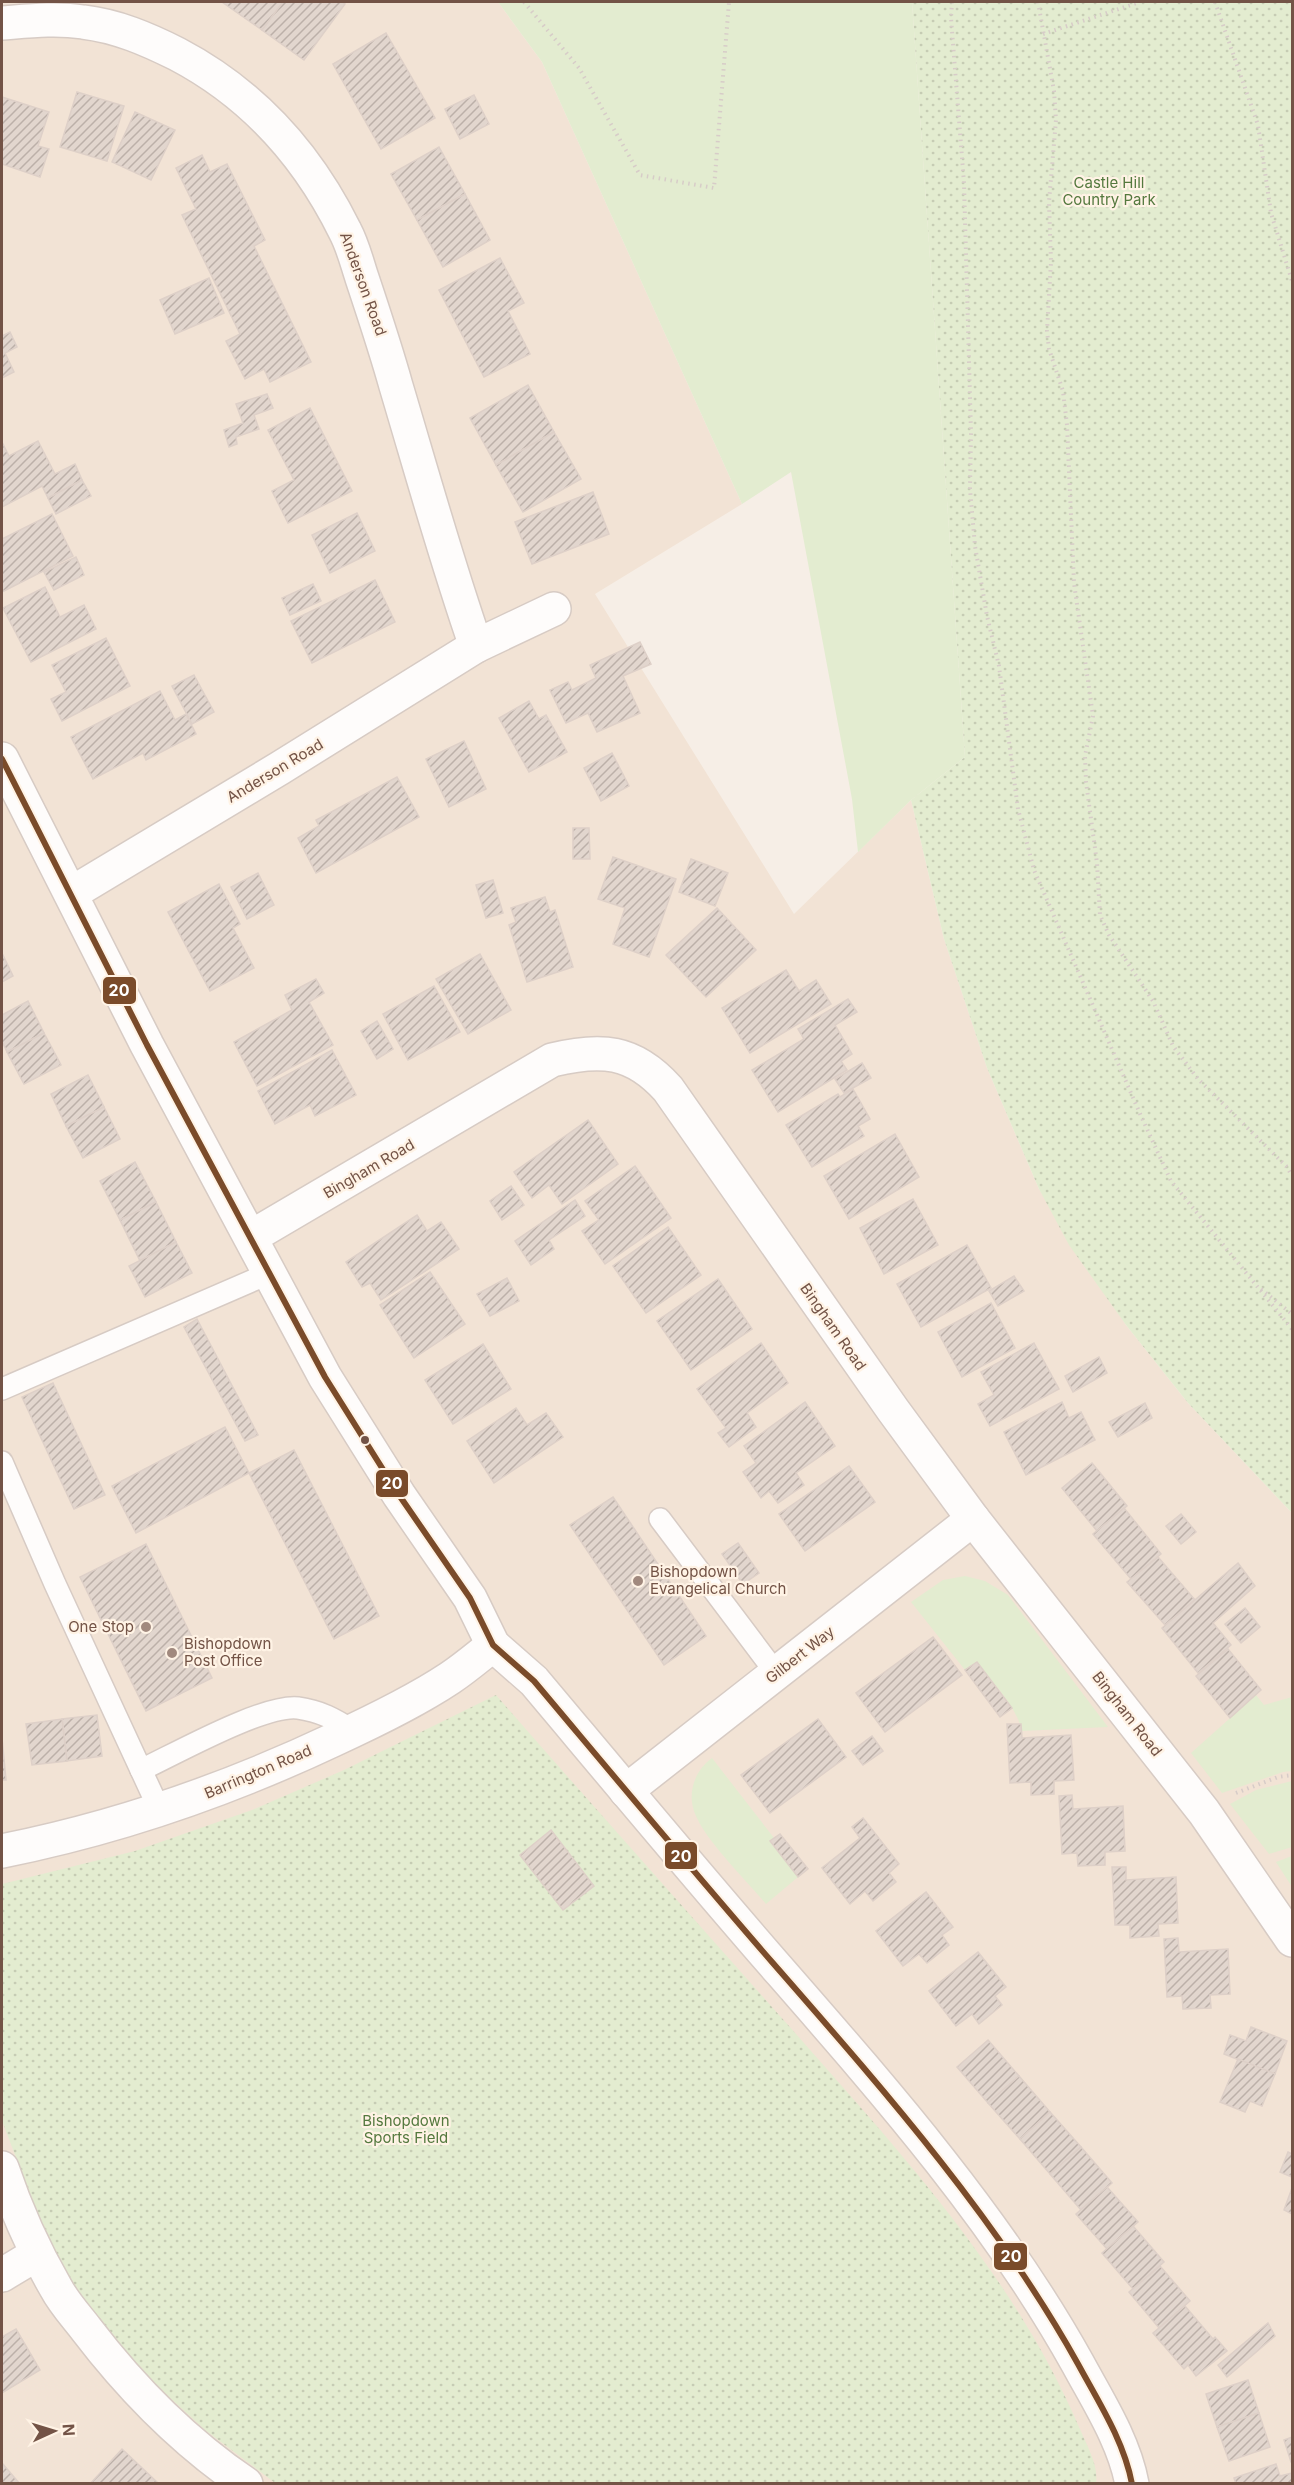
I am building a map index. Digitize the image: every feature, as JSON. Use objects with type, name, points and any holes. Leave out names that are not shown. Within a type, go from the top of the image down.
[{"type":"street","name":"Anderson Road","points":[[2,23],[56,20],[84,22],[115,28],[149,40],[209,71],[250,102],[283,135],[320,185],[346,233],[384,341],[450,571],[476,646]]},
{"type":"street","name":"Anderson Road","points":[[72,894],[476,646],[554,609]]},
{"type":"street","points":[[2,759],[147,1045],[325,1377],[399,1495],[470,1598],[493,1645],[534,1681],[845,2046],[984,2220],[1021,2270],[1058,2328],[1113,2431],[1130,2471],[1132,2484]]},
{"type":"street","name":"Bingham Road","points":[[251,1237],[552,1060],[600,1053],[624,1057],[641,1064],[668,1089],[849,1351],[973,1519],[1204,1812],[1293,1940]]},
{"type":"street","name":"Gilbert Way","points":[[626,1791],[973,1519]]},
{"type":"street","name":"Barrington Road","points":[[2,1851],[160,1811],[270,1769],[353,1731],[449,1679],[493,1645]]},
{"type":"street","points":[[2,2168],[38,2254],[58,2291],[125,2378],[233,2480]]},
{"type":"street","points":[[2,2275],[38,2254]]},
{"type":"lane","points":[[2,1389],[270,1274]]},
{"type":"lane","points":[[2,1462],[55,1584],[160,1811]]},
{"type":"lane","points":[[660,1519],[776,1674]]},
{"type":"lane","points":[[141,1770],[262,1714],[296,1708],[328,1715],[353,1731]]},
{"type":"path","points":[[524,2],[579,68],[640,175],[714,188],[729,2]]},
{"type":"path","points":[[952,2],[951,18],[964,183],[972,512],[985,604],[999,666],[1018,809],[1034,870],[1171,1181],[1293,1329]]},
{"type":"path","points":[[1038,2],[1054,91],[1056,120],[1049,202],[1051,262],[1047,331],[1049,350],[1063,391],[1067,425],[1074,583],[1093,716],[1085,756],[1086,782],[1097,863],[1100,915],[1109,935],[1153,1001],[1179,1054],[1198,1079],[1287,1167],[1293,1176]]},
{"type":"path","points":[[1043,34],[1140,2]]},
{"type":"path","points":[[1215,2],[1258,125],[1271,213],[1293,281]]},
{"type":"path","points":[[1253,1283],[1293,1314]]},
{"type":"path","points":[[1204,1812],[1245,1788],[1278,1777],[1293,1775]]},
{"type":"shaded area","points":[[2,2],[498,2],[542,62],[742,504],[595,594],[794,914],[911,800],[944,939],[987,1068],[1039,1189],[1126,1325],[1188,1403],[1292,1513],[1292,2483],[2,2484]]},
{"type":"green space","points":[[498,2],[912,2],[965,757],[911,800],[858,852],[852,799],[791,472],[742,504],[542,62]]},
{"type":"green space","name":"Castle Hill Country Park","points":[[912,2],[1292,2],[1292,1513],[1188,1403],[1126,1325],[1069,1245],[1039,1189],[987,1068],[944,939],[911,800],[965,757]]},
{"type":"green space","points":[[965,1576],[985,1581],[1008,1595],[1108,1727],[1021,1731],[1016,1714],[977,1662],[965,1670],[911,1602],[943,1580]]},
{"type":"green space","name":"Bishopdown Sports Field","points":[[496,1695],[871,2119],[950,2215],[987,2265],[1021,2317],[1052,2371],[1091,2455],[1096,2469],[1096,2483],[275,2483],[205,2430],[156,2385],[107,2332],[68,2278],[37,2212],[2,2121],[2,1884],[135,1851],[252,1810],[344,1770]]},
{"type":"green space","points":[[1256,1695],[1264,1705],[1292,1697],[1292,1771],[1222,1793],[1191,1753]]},
{"type":"green space","points":[[712,1758],[774,1838],[770,1842],[798,1877],[766,1904],[718,1849],[701,1826],[693,1808],[692,1792],[696,1777]]},
{"type":"green space","points":[[1292,1781],[1292,1847],[1269,1854],[1230,1804],[1256,1790]]},
{"type":"green space","points":[[1292,1856],[1292,1887],[1276,1862]]},
{"type":"building","points":[[222,2],[283,2],[262,30]]},
{"type":"building","points":[[283,2],[342,2],[345,4],[304,60],[262,30]]},
{"type":"building","points":[[386,33],[435,118],[381,149],[333,64]]},
{"type":"building","points":[[77,92],[124,106],[107,161],[60,147]]},
{"type":"building","points":[[474,95],[489,124],[460,139],[445,109]]},
{"type":"building","points":[[2,97],[49,112],[38,146],[49,149],[40,177],[2,164]]},
{"type":"building","points":[[135,112],[175,130],[151,180],[112,162]]},
{"type":"building","points":[[439,147],[465,194],[417,220],[391,174]]},
{"type":"building","points":[[202,155],[210,172],[227,164],[265,240],[254,246],[311,362],[270,382],[264,369],[245,379],[226,341],[240,334],[182,215],[196,209],[176,168]]},
{"type":"building","points":[[465,194],[490,240],[443,267],[417,220]]},
{"type":"building","points":[[500,258],[524,303],[508,311],[530,354],[484,377],[439,290]]},
{"type":"building","points":[[209,278],[224,313],[175,334],[160,300]]},
{"type":"building","points":[[10,332],[17,347],[5,353],[14,372],[2,378],[2,336]]},
{"type":"building","points":[[528,385],[554,432],[496,465],[470,418]]},
{"type":"building","points":[[267,394],[273,408],[254,415],[259,429],[236,437],[237,444],[229,447],[224,430],[243,423],[236,404]]},
{"type":"building","points":[[310,408],[352,491],[288,523],[272,491],[294,480],[268,430]]},
{"type":"building","points":[[554,432],[581,479],[523,512],[496,465]]},
{"type":"building","points":[[38,441],[55,474],[75,464],[82,480],[48,498],[42,486],[2,507],[2,442],[9,456]]},
{"type":"building","points":[[82,480],[91,496],[56,514],[48,498]]},
{"type":"building","points":[[593,492],[609,534],[532,564],[515,522]]},
{"type":"building","points":[[357,513],[375,551],[330,573],[312,535]]},
{"type":"building","points":[[52,514],[73,556],[2,592],[2,539]]},
{"type":"building","points":[[76,557],[84,575],[54,590],[44,572]]},
{"type":"building","points":[[375,580],[395,622],[312,663],[291,621]]},
{"type":"building","points":[[313,584],[321,601],[290,615],[282,598]]},
{"type":"building","points":[[45,587],[60,617],[84,605],[96,629],[31,662],[3,608]]},
{"type":"building","points":[[106,638],[130,686],[62,721],[51,699],[66,692],[52,665]]},
{"type":"building","points":[[640,642],[651,664],[623,676],[640,713],[597,732],[588,713],[566,723],[550,690],[568,682],[572,690],[596,678],[590,665]]},
{"type":"building","points":[[194,675],[214,712],[192,724],[172,686]]},
{"type":"building","points":[[160,691],[175,720],[186,714],[196,734],[146,760],[143,753],[93,779],[71,737]]},
{"type":"building","points":[[529,701],[539,719],[546,715],[567,752],[529,772],[499,718]]},
{"type":"building","points":[[464,741],[486,789],[449,807],[426,759]]},
{"type":"building","points":[[612,753],[629,786],[601,801],[584,768]]},
{"type":"building","points":[[397,777],[419,817],[316,873],[298,838],[319,826],[316,820]]},
{"type":"building","points":[[573,828],[589,828],[590,859],[573,859]]},
{"type":"building","points":[[613,857],[676,879],[649,957],[613,944],[625,908],[598,899]]},
{"type":"building","points":[[691,859],[728,873],[715,906],[679,892]]},
{"type":"building","points":[[258,873],[274,905],[247,919],[231,887]]},
{"type":"building","points":[[493,880],[503,913],[486,918],[476,885]]},
{"type":"building","points":[[219,884],[240,924],[233,928],[254,968],[210,991],[168,912]]},
{"type":"building","points":[[545,897],[550,912],[555,910],[573,967],[527,982],[509,925],[516,922],[511,908]]},
{"type":"building","points":[[717,908],[756,950],[706,997],[666,955]]},
{"type":"building","points":[[2,953],[13,976],[2,982]]},
{"type":"building","points":[[480,954],[511,1010],[468,1034],[436,979]]},
{"type":"building","points":[[786,970],[799,991],[816,980],[831,1004],[750,1053],[722,1008]]},
{"type":"building","points":[[316,979],[324,993],[309,1002],[333,1045],[257,1086],[234,1042],[292,1010],[285,995]]},
{"type":"building","points":[[434,986],[460,1032],[408,1060],[383,1014]]},
{"type":"building","points":[[848,999],[857,1012],[835,1025],[852,1054],[841,1061],[847,1070],[778,1112],[752,1070],[804,1039],[798,1029]]},
{"type":"building","points":[[28,1001],[44,1033],[7,1052],[2,1041],[2,1015]]},
{"type":"building","points":[[377,1021],[393,1049],[377,1059],[361,1031]]},
{"type":"building","points":[[44,1033],[61,1065],[24,1084],[7,1052]]},
{"type":"building","points":[[332,1050],[356,1095],[315,1116],[310,1105],[275,1124],[258,1091]]},
{"type":"building","points":[[862,1063],[871,1078],[844,1093],[835,1079]]},
{"type":"building","points":[[88,1075],[104,1107],[66,1126],[51,1094]]},
{"type":"building","points":[[853,1089],[870,1119],[858,1126],[864,1136],[812,1167],[786,1125],[838,1094],[840,1097]]},
{"type":"building","points":[[104,1107],[120,1139],[83,1158],[66,1126]]},
{"type":"building","points":[[588,1120],[618,1164],[562,1204],[549,1185],[532,1198],[514,1172]]},
{"type":"building","points":[[895,1134],[919,1177],[849,1219],[824,1176]]},
{"type":"building","points":[[135,1162],[156,1202],[120,1220],[100,1181]]},
{"type":"building","points":[[635,1166],[671,1218],[605,1264],[582,1231],[599,1220],[585,1201]]},
{"type":"building","points":[[511,1186],[524,1205],[502,1220],[490,1201]]},
{"type":"building","points":[[913,1199],[938,1245],[884,1274],[860,1228]]},
{"type":"building","points":[[575,1200],[585,1216],[549,1240],[554,1249],[531,1265],[515,1241]]},
{"type":"building","points":[[156,1202],[176,1242],[140,1261],[120,1220]]},
{"type":"building","points":[[417,1215],[427,1231],[441,1222],[459,1249],[381,1300],[370,1283],[362,1287],[346,1262]]},
{"type":"building","points":[[668,1227],[701,1275],[646,1313],[613,1266]]},
{"type":"building","points":[[176,1242],[192,1273],[145,1297],[129,1266]]},
{"type":"building","points":[[967,1245],[991,1288],[921,1327],[897,1284]]},
{"type":"building","points":[[430,1272],[465,1324],[414,1358],[380,1305]]},
{"type":"building","points":[[1014,1276],[1024,1291],[998,1306],[989,1291]]},
{"type":"building","points":[[507,1278],[519,1301],[490,1316],[477,1294]]},
{"type":"building","points":[[718,1279],[752,1329],[691,1370],[657,1321]]},
{"type":"building","points":[[991,1303],[1015,1348],[962,1377],[938,1332]]},
{"type":"building","points":[[197,1319],[258,1435],[245,1441],[184,1327]]},
{"type":"building","points":[[761,1343],[788,1383],[747,1413],[756,1427],[729,1447],[718,1433],[726,1428],[697,1389]]},
{"type":"building","points":[[1034,1343],[1059,1389],[990,1426],[978,1404],[994,1395],[981,1372]]},
{"type":"building","points":[[483,1344],[511,1389],[453,1424],[425,1380]]},
{"type":"building","points":[[1099,1357],[1107,1373],[1073,1392],[1065,1376]]},
{"type":"building","points":[[53,1383],[105,1495],[74,1509],[22,1397]]},
{"type":"building","points":[[805,1402],[835,1446],[796,1473],[804,1485],[778,1503],[769,1491],[761,1498],[743,1472],[756,1463],[744,1446]]},
{"type":"building","points":[[1062,1402],[1069,1418],[1081,1412],[1095,1440],[1026,1475],[1004,1432]]},
{"type":"building","points":[[1145,1403],[1152,1418],[1118,1437],[1109,1422]]},
{"type":"building","points":[[516,1408],[527,1425],[546,1413],[563,1437],[494,1483],[467,1441]]},
{"type":"building","points":[[225,1427],[249,1473],[136,1533],[112,1486]]},
{"type":"building","points":[[294,1450],[379,1616],[334,1639],[249,1473]]},
{"type":"building","points":[[1092,1463],[1127,1506],[1097,1531],[1062,1488]]},
{"type":"building","points":[[849,1466],[875,1502],[805,1551],[779,1514]]},
{"type":"building","name":"Bishopdown Evangelical Church","points":[[613,1497],[706,1636],[664,1665],[570,1525]]},
{"type":"building","points":[[1124,1508],[1161,1554],[1131,1579],[1093,1534]]},
{"type":"building","points":[[1181,1514],[1196,1532],[1181,1544],[1166,1526]]},
{"type":"building","points":[[738,1543],[759,1573],[743,1584],[722,1554]]},
{"type":"building","name":"One Stop","points":[[146,1544],[212,1678],[146,1711],[80,1577]]},
{"type":"building","points":[[1158,1557],[1195,1600],[1165,1625],[1127,1582]]},
{"type":"building","points":[[1238,1563],[1255,1586],[1213,1623],[1231,1645],[1198,1673],[1162,1628]]},
{"type":"building","points":[[1245,1608],[1260,1627],[1241,1643],[1225,1624]]},
{"type":"building","points":[[933,1637],[962,1675],[885,1732],[856,1693]]},
{"type":"building","points":[[1228,1649],[1261,1690],[1230,1718],[1196,1676]]},
{"type":"building","points":[[977,1662],[1012,1708],[1000,1717],[965,1670]]},
{"type":"building","points":[[97,1715],[102,1756],[67,1761],[62,1719]]},
{"type":"building","points":[[62,1719],[67,1761],[32,1765],[26,1724]]},
{"type":"building","points":[[818,1719],[846,1757],[770,1813],[741,1775]]},
{"type":"building","points":[[1007,1724],[1021,1724],[1022,1738],[1071,1735],[1074,1780],[1054,1781],[1054,1794],[1031,1795],[1031,1782],[1010,1783]]},
{"type":"building","points":[[872,1736],[883,1751],[863,1765],[852,1751]]},
{"type":"building","points":[[2,1738],[6,1780],[2,1780]]},
{"type":"building","points":[[1072,1795],[1073,1809],[1123,1806],[1125,1851],[1105,1852],[1105,1865],[1078,1866],[1077,1853],[1062,1854],[1059,1796]]},
{"type":"building","points":[[863,1818],[899,1864],[889,1873],[896,1882],[873,1901],[865,1891],[850,1904],[822,1868],[860,1838],[852,1827]]},
{"type":"building","points":[[551,1830],[594,1886],[563,1910],[520,1855]]},
{"type":"building","points":[[780,1834],[808,1869],[798,1877],[770,1841]]},
{"type":"building","points":[[1112,1867],[1126,1867],[1126,1880],[1176,1877],[1178,1923],[1158,1924],[1159,1936],[1130,1938],[1130,1925],[1115,1925]]},
{"type":"building","points":[[926,1892],[953,1927],[942,1935],[949,1945],[927,1963],[919,1954],[903,1966],[876,1931]]},
{"type":"building","points":[[1178,1938],[1179,1952],[1228,1949],[1230,1994],[1210,1995],[1211,2008],[1183,2009],[1182,1996],[1167,1997],[1164,1939]]},
{"type":"building","points":[[978,1952],[1006,1987],[995,1996],[1002,2005],[979,2024],[972,2014],[956,2026],[929,1991]]},
{"type":"building","points":[[1251,2027],[1287,2041],[1275,2074],[1224,2054],[1230,2035],[1246,2041]]},
{"type":"building","points":[[988,2040],[1019,2076],[988,2103],[957,2067]]},
{"type":"building","points":[[1238,2059],[1275,2074],[1262,2106],[1250,2101],[1245,2112],[1220,2102]]},
{"type":"building","points":[[1019,2076],[1050,2112],[1020,2139],[988,2103]]},
{"type":"building","points":[[1050,2112],[1081,2147],[1050,2174],[1020,2139]]},
{"type":"building","points":[[1081,2147],[1112,2183],[1081,2210],[1050,2174]]},
{"type":"building","points":[[1288,2152],[1292,2154],[1292,2177],[1280,2172]]},
{"type":"building","points":[[1107,2187],[1138,2222],[1107,2249],[1076,2214]]},
{"type":"building","points":[[1292,2188],[1292,2214],[1284,2210]]},
{"type":"building","points":[[1133,2226],[1164,2262],[1133,2289],[1102,2253]]},
{"type":"building","points":[[1160,2266],[1190,2301],[1159,2328],[1129,2292]]},
{"type":"building","points":[[1185,2306],[1213,2339],[1215,2337],[1227,2351],[1196,2376],[1188,2365],[1184,2369],[1153,2333]]},
{"type":"building","points":[[1268,2323],[1275,2336],[1227,2377],[1218,2365]]},
{"type":"building","points":[[16,2329],[40,2370],[2,2393],[2,2337]]},
{"type":"building","points":[[1248,2380],[1259,2413],[1217,2427],[1206,2394]]},
{"type":"building","points":[[1259,2413],[1270,2447],[1229,2461],[1217,2427]]},
{"type":"building","points":[[1292,2437],[1292,2462],[1291,2462],[1284,2440]]},
{"type":"building","points":[[122,2449],[158,2483],[90,2484]]},
{"type":"building","points":[[2,2463],[20,2484],[2,2484]]},
{"type":"building","points":[[1276,2464],[1280,2476],[1292,2473],[1292,2484],[1236,2484],[1234,2478]]},
{"type":"transit line","name":"20","points":[[2,759],[147,1045],[325,1377],[399,1495],[470,1598],[493,1645],[534,1681],[855,2057],[975,2206],[1046,2310],[1078,2364],[1117,2437],[1132,2484]]},
{"type":"place","name":"Bishopdown Evangelical Church","points":[[638,1581]]},
{"type":"place","name":"One Stop","points":[[146,1627]]},
{"type":"place","name":"Bishopdown Post Office","points":[[172,1653]]}]
